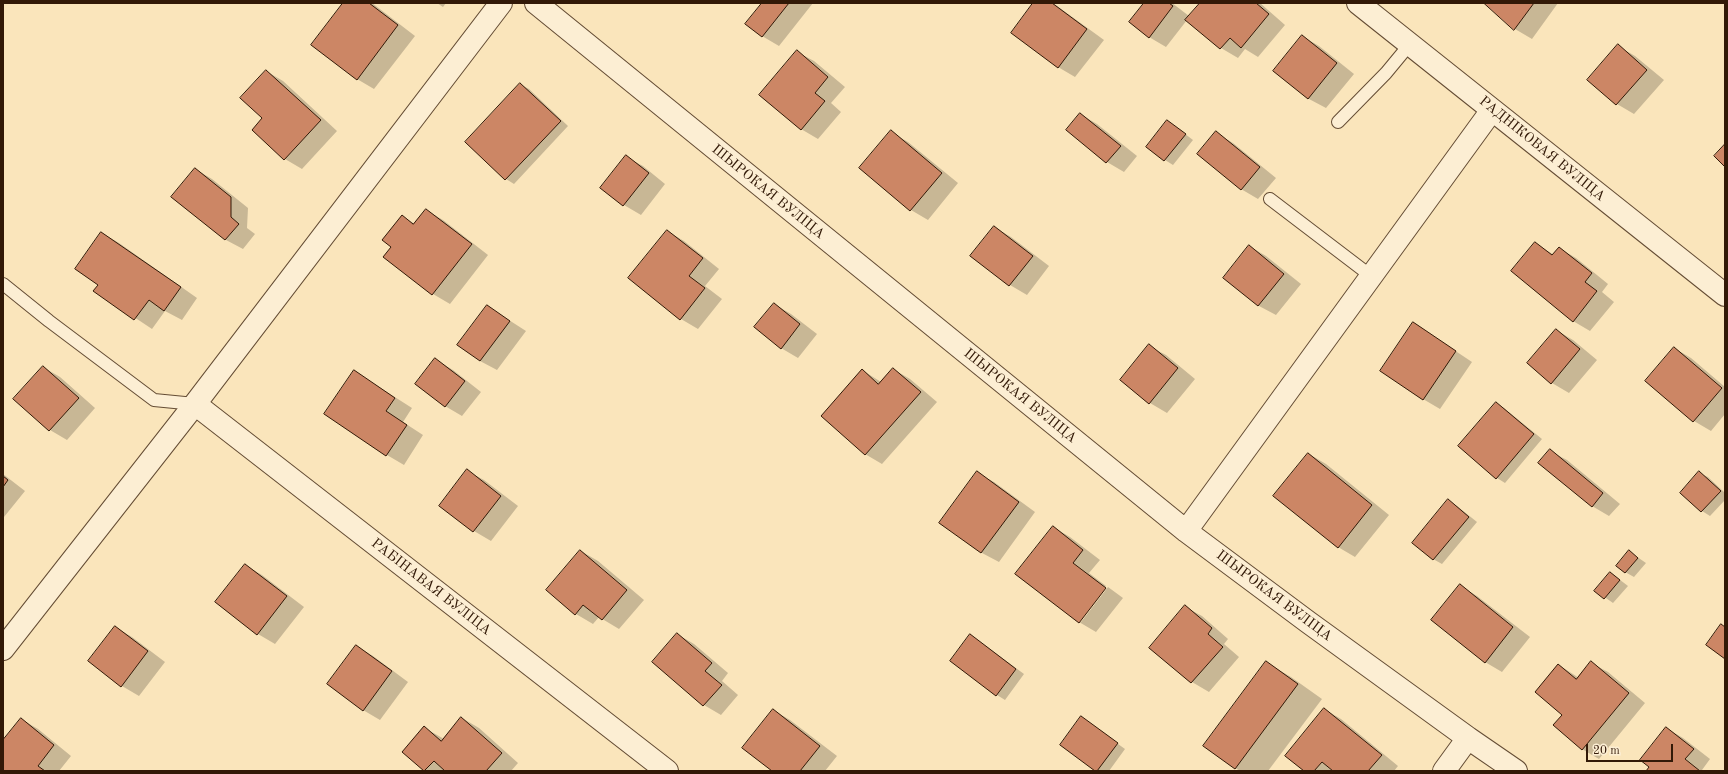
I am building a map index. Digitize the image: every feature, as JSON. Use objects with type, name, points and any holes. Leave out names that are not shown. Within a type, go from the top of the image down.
[{"type":"street","points":[[3,649],[195,404],[500,3]]},
{"type":"street","name":"ШЫРОКАЯ ВУЛІЦА","points":[[536,3],[1186,531],[1468,738],[1516,771]]},
{"type":"street","name":"РАДНІКОВАЯ ВУЛІЦА","points":[[1358,3],[1725,295]]},
{"type":"street","points":[[1186,531],[1492,110]]},
{"type":"street","name":"РАБІНАВАЯ ВУЛІЦА","points":[[195,404],[667,771]]},
{"type":"street","points":[[1444,771],[1468,738]]},
{"type":"lane","points":[[1338,122],[1386,73],[1410,44]]},
{"type":"lane","points":[[1270,198],[1371,276]]},
{"type":"lane","points":[[3,284],[49,321],[154,400],[195,404]]},
{"type":"building","points":[[343,3],[369,3],[398,25],[357,80],[311,45]]},
{"type":"building","points":[[762,3],[789,3],[762,37],[745,24]]},
{"type":"building","points":[[1033,3],[1052,3],[1087,29],[1058,68],[1011,33]]},
{"type":"building","points":[[1144,3],[1169,3],[1173,6],[1149,38],[1129,22]]},
{"type":"building","points":[[1200,3],[1256,3],[1269,14],[1241,48],[1230,38],[1220,49],[1185,20]]},
{"type":"building","points":[[1484,3],[1534,3],[1514,30]]},
{"type":"building","points":[[1302,35],[1337,63],[1308,99],[1273,71]]},
{"type":"building","points":[[1618,44],[1647,70],[1616,105],[1587,80]]},
{"type":"building","points":[[797,50],[828,77],[815,93],[825,101],[801,130],[759,95]]},
{"type":"building","points":[[266,70],[321,120],[284,160],[252,130],[262,118],[240,98]]},
{"type":"building","points":[[520,83],[561,121],[505,180],[465,142]]},
{"type":"building","points":[[1080,113],[1121,146],[1106,163],[1066,130]]},
{"type":"building","points":[[1167,120],[1186,134],[1164,161],[1146,147]]},
{"type":"building","points":[[891,130],[942,173],[910,211],[859,168]]},
{"type":"building","points":[[1216,131],[1260,167],[1241,190],[1197,154]]},
{"type":"building","points":[[1725,144],[1725,167],[1714,156]]},
{"type":"building","points":[[626,155],[649,173],[623,206],[600,188]]},
{"type":"building","points":[[195,168],[231,197],[231,217],[239,224],[225,240],[171,197]]},
{"type":"building","points":[[426,209],[472,244],[432,295],[383,257],[391,247],[382,240],[402,215],[413,224]]},
{"type":"building","points":[[994,226],[1033,256],[1009,286],[970,256]]},
{"type":"building","points":[[667,230],[703,258],[689,276],[705,288],[680,320],[628,278]]},
{"type":"building","points":[[101,232],[181,287],[164,311],[149,300],[134,320],[93,291],[98,285],[75,269]]},
{"type":"building","points":[[1535,242],[1552,255],[1559,247],[1592,273],[1585,282],[1597,291],[1573,322],[1511,271]]},
{"type":"building","points":[[1249,245],[1284,274],[1258,306],[1223,278]]},
{"type":"building","points":[[774,303],[800,324],[781,349],[754,327]]},
{"type":"building","points":[[487,305],[510,321],[480,361],[457,345]]},
{"type":"building","points":[[1413,322],[1456,351],[1423,400],[1380,371]]},
{"type":"building","points":[[1556,329],[1580,349],[1551,384],[1527,363]]},
{"type":"building","points":[[1149,344],[1178,368],[1149,404],[1120,380]]},
{"type":"building","points":[[1674,347],[1722,388],[1693,422],[1645,381]]},
{"type":"building","points":[[435,358],[465,381],[445,407],[415,384]]},
{"type":"building","points":[[43,366],[79,398],[49,431],[13,399]]},
{"type":"building","points":[[893,368],[921,392],[865,455],[821,416],[862,369],[878,384]]},
{"type":"building","points":[[354,370],[395,398],[386,411],[407,425],[386,456],[324,414]]},
{"type":"building","points":[[1496,402],[1534,434],[1496,479],[1458,446]]},
{"type":"building","points":[[1550,449],[1603,493],[1592,507],[1538,463]]},
{"type":"building","points":[[1308,453],[1372,505],[1338,548],[1273,496]]},
{"type":"building","points":[[467,469],[501,496],[473,532],[439,506]]},
{"type":"building","points":[[977,471],[1019,502],[981,553],[939,523]]},
{"type":"building","points":[[1699,471],[1721,491],[1701,512],[1680,493]]},
{"type":"building","points":[[3,476],[8,480],[3,487]]},
{"type":"building","points":[[1448,499],[1469,517],[1433,560],[1412,543]]},
{"type":"building","points":[[1053,526],[1083,550],[1073,563],[1106,588],[1079,623],[1015,574]]},
{"type":"building","points":[[580,550],[627,590],[602,620],[583,605],[575,615],[546,590]]},
{"type":"building","points":[[1629,550],[1638,558],[1625,573],[1616,566]]},
{"type":"building","points":[[245,564],[287,596],[257,635],[215,602]]},
{"type":"building","points":[[1610,572],[1620,580],[1604,599],[1594,591]]},
{"type":"building","points":[[1460,584],[1513,627],[1485,663],[1431,620]]},
{"type":"building","points":[[1185,605],[1212,628],[1208,634],[1223,647],[1191,683],[1149,648]]},
{"type":"building","points":[[1721,624],[1725,627],[1725,659],[1706,645]]},
{"type":"building","points":[[115,626],[148,651],[121,687],[88,661]]},
{"type":"building","points":[[677,633],[712,663],[705,671],[722,685],[703,706],[652,662]]},
{"type":"building","points":[[970,634],[1016,669],[996,696],[950,661]]},
{"type":"building","points":[[356,645],[392,671],[363,711],[327,684]]},
{"type":"building","points":[[1266,661],[1298,684],[1235,769],[1203,746]]},
{"type":"building","points":[[1591,661],[1629,693],[1582,750],[1553,725],[1562,715],[1535,692],[1558,664],[1576,679]]},
{"type":"building","points":[[1324,708],[1382,755],[1368,771],[1333,771],[1322,762],[1314,771],[1304,771],[1285,756]]},
{"type":"building","points":[[773,709],[820,746],[800,771],[772,771],[742,748]]},
{"type":"building","points":[[1081,716],[1118,743],[1097,771],[1060,745]]},
{"type":"building","points":[[461,717],[502,753],[486,771],[445,771],[434,761],[424,771],[402,752],[424,726],[441,741]]},
{"type":"building","points":[[21,718],[54,745],[38,766],[45,771],[3,771],[3,740]]},
{"type":"building","points":[[1666,727],[1694,749],[1685,759],[1700,771],[1646,771],[1649,767],[1640,760]]}]
